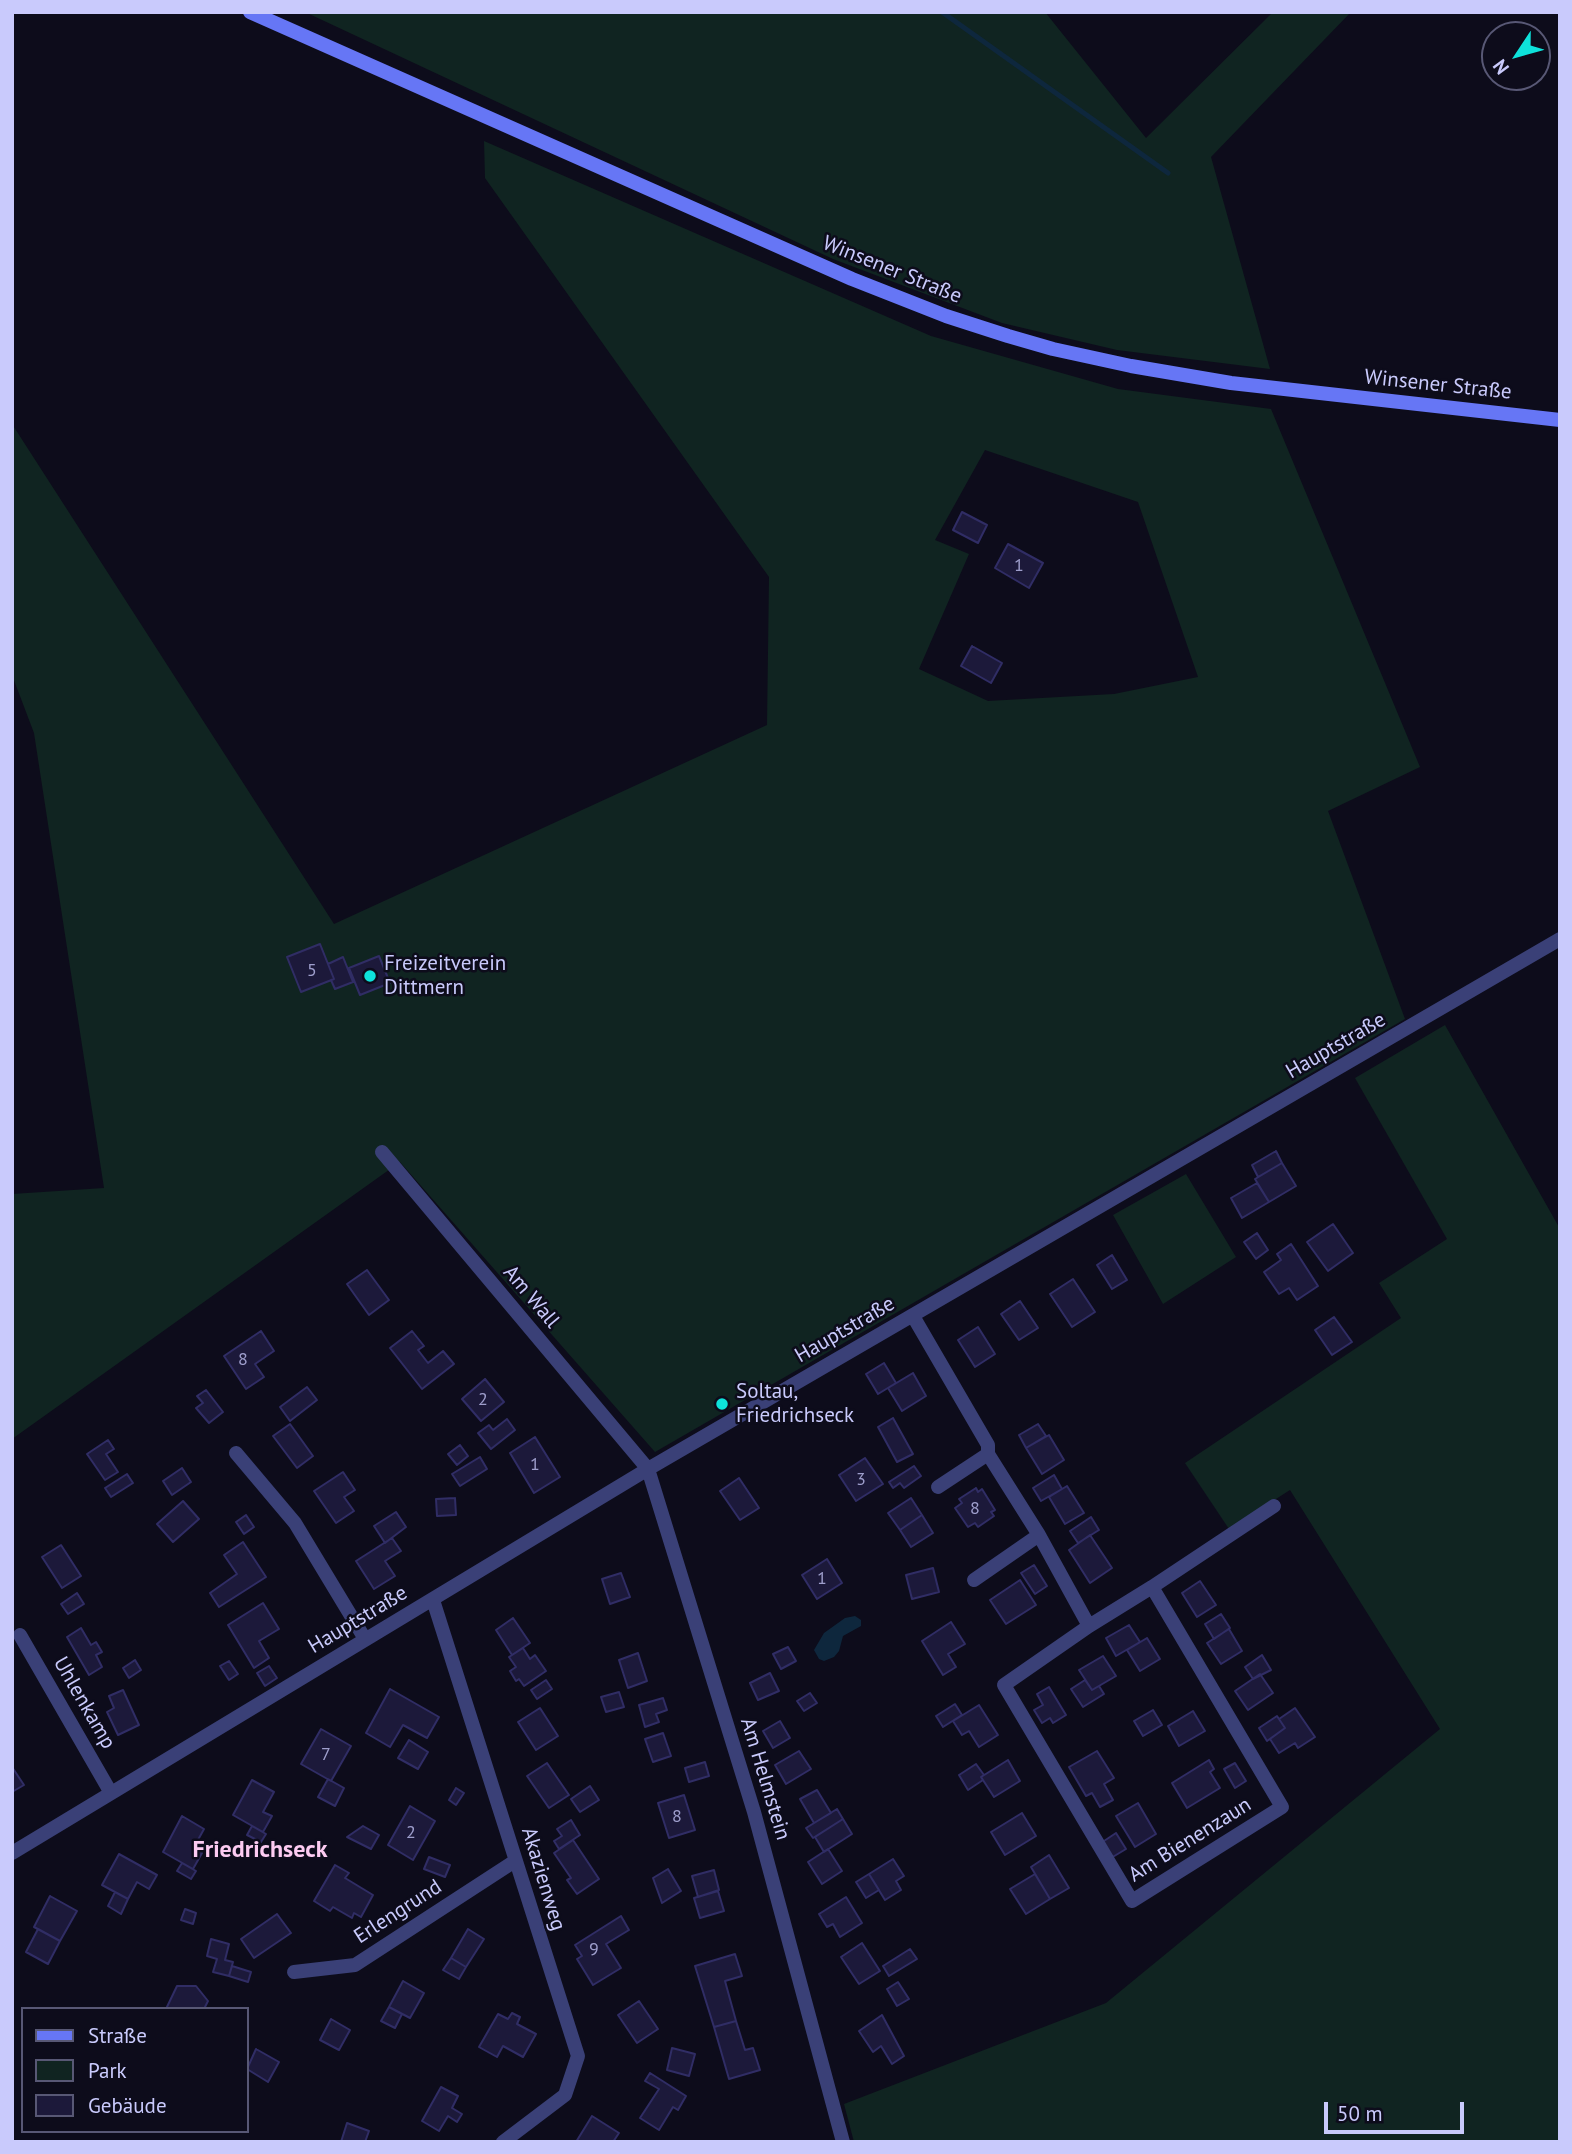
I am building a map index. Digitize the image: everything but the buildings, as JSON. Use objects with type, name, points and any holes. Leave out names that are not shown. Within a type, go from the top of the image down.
[{"type":"main road","name":"Winsener Straße","points":[[250,12],[852,279],[946,316],[1008,336],[1052,349],[1131,366],[1231,383],[1560,420]]},
{"type":"street","name":"Hauptstraße","points":[[12,1853],[648,1469],[1560,939]]},
{"type":"street","name":"Am Wall","points":[[383,1152],[648,1469]]},
{"type":"street","points":[[912,1315],[989,1445],[988,1454],[1039,1535],[1089,1626]]},
{"type":"street","points":[[236,1453],[295,1522],[365,1640]]},
{"type":"street","points":[[938,1487],[988,1454]]},
{"type":"street","name":"Am Helmstein","points":[[648,1469],[754,1812],[843,2142]]},
{"type":"street","name":"Am Bienenzaun","points":[[1152,1587],[1282,1807],[1132,1900],[1004,1685],[1089,1626],[1274,1506]]},
{"type":"street","points":[[974,1580],[1039,1535]]},
{"type":"street","name":"Akazienweg","points":[[433,1600],[578,2056],[565,2095],[503,2142]]},
{"type":"street","name":"Uhlenkamp","points":[[20,1635],[111,1793]]},
{"type":"street","name":"Erlengrund","points":[[294,1972],[355,1965],[515,1861]]},
{"type":"green space","points":[[305,12],[1045,12],[1146,138],[1273,12],[1351,12],[1211,157],[1270,369],[1117,350],[1002,323],[833,259]]},
{"type":"green space","points":[[484,141],[931,336],[1118,389],[1271,409],[1420,767],[1328,811],[1405,1019],[655,1452],[400,1162],[12,1439],[12,1194],[104,1188],[34,733],[12,675],[12,424],[334,924],[767,725],[769,577],[485,178]],"holes":[[[985,450],[1138,502],[1198,677],[1114,694],[988,701],[919,669],[969,554],[935,540]]]},
{"type":"green space","points":[[1445,1025],[1560,1229],[1560,2142],[854,2142],[844,2104],[1106,2003],[1440,1729],[1290,1490],[1229,1529],[1185,1463],[1401,1318],[1379,1283],[1447,1239],[1355,1078]]},
{"type":"green space","points":[[1186,1174],[1236,1257],[1163,1304],[1113,1215]]},
{"type":"water","points":[[855,1616],[861,1620],[861,1626],[843,1636],[839,1651],[834,1657],[824,1661],[819,1659],[814,1650],[824,1633],[845,1618]]},
{"type":"waterway","points":[[942,12],[1168,173]]},
{"type":"place","name":"Freizeitverein Dittmern","points":[[370,976]]},
{"type":"place","name":"Soltau, Friedrichseck","points":[[722,1404]]},
{"type":"district","name":"Friedrichseck","points":[[260,1850]]}]
